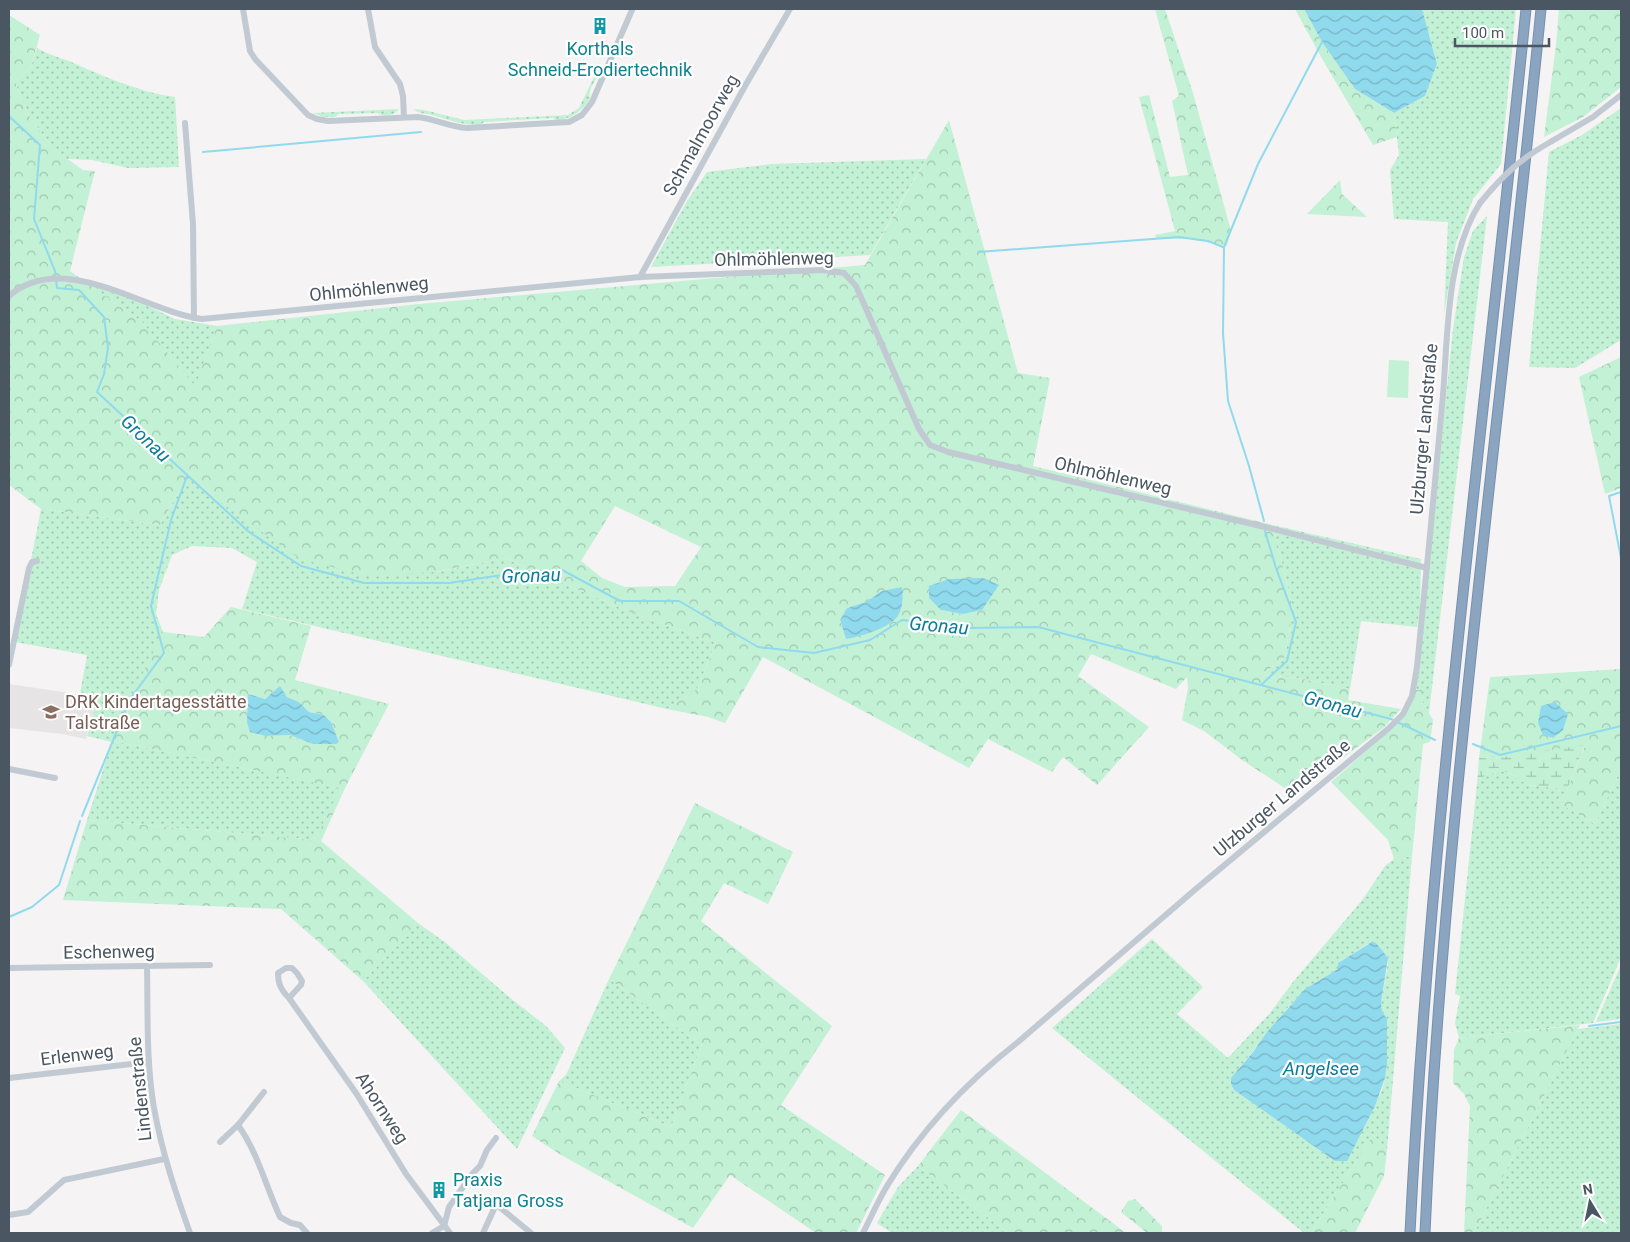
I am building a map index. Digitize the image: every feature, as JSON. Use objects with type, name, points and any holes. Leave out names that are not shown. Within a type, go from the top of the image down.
[{"type":"highway","points":[[1410,1233],[1422,1030],[1436,858],[1526,9]]},
{"type":"highway","points":[[1425,1233],[1431,1119],[1452,849],[1541,9]]},
{"type":"street","points":[[243,9],[250,51],[254,59],[308,115],[328,121],[404,117],[428,118],[456,127],[467,128],[561,124],[577,119],[587,110],[592,102],[631,9]]},
{"type":"street","points":[[368,9],[375,47],[400,84],[403,96],[404,117]]},
{"type":"street","name":"Schmalmoorweg","points":[[640,277],[745,86],[790,9]]},
{"type":"street","name":"Ulzburger Landstraße","points":[[863,1233],[887,1186],[922,1137],[946,1109],[990,1064],[1389,728],[1403,714],[1412,696],[1414,686],[1427,568],[1446,344],[1454,276],[1461,244],[1470,220],[1480,203],[1508,171],[1529,154],[1592,117],[1621,95]]},
{"type":"street","points":[[185,124],[193,224],[194,318]]},
{"type":"street","name":"Ohlmöhlenweg","points":[[9,296],[35,281],[59,280],[99,284],[176,313],[202,319],[640,277],[823,270],[844,273],[856,286],[918,429],[930,445],[948,452],[1269,528],[1427,568]]},
{"type":"street","points":[[9,666],[29,568],[32,562],[36,561]]},
{"type":"street","points":[[9,770],[55,778]]},
{"type":"street","name":"Eschenweg","points":[[9,968],[210,965]]},
{"type":"street","name":"Lindenstraße","points":[[147,967],[149,1062],[154,1106],[164,1159],[190,1233]]},
{"type":"street","name":"Ahornweg","points":[[289,998],[301,985],[302,981],[292,968],[286,968],[278,973],[281,989],[356,1093],[406,1174],[450,1233]]},
{"type":"street","name":"Erlenweg","points":[[9,1078],[149,1062]]},
{"type":"street","points":[[220,1142],[238,1125],[264,1092]]},
{"type":"street","points":[[238,1125],[257,1158],[280,1217],[291,1224],[300,1225],[307,1233]]},
{"type":"street","points":[[432,1233],[444,1226],[449,1207],[480,1166],[486,1150],[496,1138]]},
{"type":"street","points":[[9,1215],[28,1212],[64,1180],[164,1159]]},
{"type":"street","points":[[482,1233],[499,1198]]},
{"type":"street","points":[[497,1205],[531,1233]]},
{"type":"shaded area","name":"DRK Kindertagesstätte Talstraße","points":[[9,684],[97,697],[86,739],[62,734],[9,728]]},
{"type":"green space","points":[[1155,9],[1165,9],[1193,93],[1231,231],[1227,246],[1189,239],[1157,239],[1155,235],[1175,231],[1139,97],[1149,95],[1170,177],[1188,175],[1172,101],[1179,96]]},
{"type":"green space","points":[[1295,9],[1304,9],[1322,42],[1355,89],[1394,113],[1397,137],[1373,145]]},
{"type":"green space","points":[[1422,9],[1516,9],[1501,164],[1473,199],[1456,243],[1444,314],[1448,222],[1394,219],[1390,170],[1399,155],[1394,113],[1425,96],[1437,64]]},
{"type":"green space","points":[[1559,9],[1621,9],[1621,87],[1583,117],[1544,137],[1556,45]]},
{"type":"green space","points":[[9,15],[40,35],[31,67],[15,82],[28,114],[53,149],[83,170],[95,171],[70,271],[142,322],[195,386],[217,326],[419,304],[865,265],[949,120],[1018,373],[1050,378],[1033,466],[1273,525],[1293,610],[1285,657],[1261,675],[1298,678],[1350,689],[1348,700],[1401,709],[1383,728],[1294,794],[1242,760],[1204,731],[1182,720],[1188,688],[1187,677],[1176,689],[1091,654],[1078,676],[1149,727],[1097,785],[1063,757],[1052,772],[988,739],[969,768],[763,657],[725,723],[708,717],[667,709],[697,689],[716,643],[635,614],[504,558],[436,572],[368,576],[300,559],[216,499],[190,472],[160,525],[41,509],[9,485]],"holes":[[[615,506],[701,547],[675,586],[625,587],[602,578],[581,561]],[[983,578],[982,610],[963,614],[941,610],[949,579]],[[866,602],[846,639],[840,620],[847,608]]]},
{"type":"green space","points":[[37,48],[121,83],[161,95],[175,97],[179,167],[128,168],[92,160],[67,159],[53,149],[28,114],[15,82],[31,67]]},
{"type":"green space","points":[[602,66],[604,67],[602,71],[590,90],[590,99],[572,116],[562,120],[557,121],[553,118],[484,122],[480,125],[473,125],[420,113],[413,109],[464,120],[568,115],[579,108],[595,75]]},
{"type":"green space","points":[[1621,108],[1621,340],[1575,368],[1529,367],[1549,152],[1582,135]]},
{"type":"green space","points":[[399,109],[392,114],[386,115],[377,113],[339,114],[335,117],[323,117],[313,113]]},
{"type":"green space","points":[[926,159],[870,255],[651,267],[687,201],[707,172],[771,164]]},
{"type":"green space","points":[[1340,180],[1342,194],[1367,217],[1307,214]]},
{"type":"green space","points":[[1487,216],[1429,713],[1423,703],[1423,690],[1416,690],[1453,329],[1464,257],[1473,231]]},
{"type":"green space","points":[[84,281],[130,297],[175,319],[217,326],[195,387],[142,322]]},
{"type":"green space","points":[[1621,357],[1621,488],[1605,494],[1579,377]]},
{"type":"green space","points":[[1389,360],[1409,361],[1408,398],[1387,397]]},
{"type":"green space","points":[[190,472],[216,499],[437,572],[504,558],[635,614],[716,643],[697,689],[667,709],[242,609],[257,562],[232,548],[192,546],[172,555],[159,590],[156,614],[163,632],[113,741],[341,788],[315,840],[87,820],[112,742],[87,736],[98,696],[80,694],[87,655],[15,642],[41,509],[160,525]]},
{"type":"green space","points":[[1273,525],[1421,559],[1420,609],[1417,627],[1361,621],[1350,689],[1298,678],[1261,675],[1285,657],[1293,610]]},
{"type":"green space","points":[[231,607],[311,626],[295,680],[389,704],[346,786],[321,841],[418,923],[363,981],[281,909],[63,900],[87,820],[315,840],[340,788],[113,741],[130,699],[163,632],[204,637]],"holes":[[[280,687],[287,697],[299,702],[309,712],[324,715],[331,722],[339,742],[313,744],[290,735],[266,736],[248,694],[265,699]]]},
{"type":"green space","points":[[1621,669],[1621,769],[1595,824],[1561,804],[1585,746],[1505,757],[1479,758],[1490,677]]},
{"type":"green space","points":[[1416,690],[1423,690],[1423,703],[1433,720],[1430,742],[1423,744],[1412,856],[1394,859],[1388,840],[1331,782],[1390,730]]},
{"type":"green space","points":[[1585,745],[1566,792],[1528,785],[1508,772],[1485,775],[1477,784],[1479,758],[1502,757]]},
{"type":"green space","points":[[1621,769],[1621,957],[1593,1023],[1459,1038],[1455,1023],[1460,996],[1455,994],[1477,784],[1485,775],[1508,772],[1528,785],[1566,792],[1561,804],[1595,824]]},
{"type":"green space","points":[[695,803],[793,852],[768,904],[724,883],[701,921],[832,1026],[781,1105],[885,1175],[856,1233],[816,1233],[730,1175],[693,1228],[561,1155],[532,1136],[559,1081],[671,1127],[702,1045],[609,979]]},
{"type":"green space","points":[[1412,856],[1387,1150],[1373,1135],[1311,1233],[1304,1233],[1052,1028],[1152,939],[1203,987],[1177,1014],[1228,1058],[1270,1013],[1293,982],[1363,899],[1385,866],[1394,859]],"holes":[[[1368,944],[1388,963],[1381,1003],[1382,1011],[1387,1019],[1387,1064],[1382,1090],[1364,1128],[1335,1161],[1234,1090],[1231,1084],[1240,1067],[1289,1006],[1310,986],[1338,969],[1338,963]]]},
{"type":"green space","points":[[418,923],[446,943],[546,1026],[565,1048],[517,1149],[363,981]]},
{"type":"green space","points":[[1621,965],[1621,1019],[1596,1022]]},
{"type":"green space","points":[[609,979],[702,1045],[671,1127],[559,1081],[566,1075]]},
{"type":"green space","points":[[1621,1024],[1621,1233],[1474,1233],[1578,1029]]},
{"type":"green space","points":[[1580,1025],[1474,1233],[1464,1233],[1470,1106],[1464,1094],[1453,1083],[1454,1050],[1459,1038]]},
{"type":"green space","points":[[961,1110],[1126,1233],[1009,1233],[918,1166]]},
{"type":"green space","points":[[1373,1135],[1387,1150],[1384,1176],[1355,1233],[1311,1233]]},
{"type":"green space","points":[[918,1166],[1009,1233],[892,1233],[877,1223],[898,1187]]},
{"type":"green space","points":[[1135,1199],[1162,1226],[1162,1233],[1147,1233],[1121,1212],[1128,1201]]},
{"type":"water","points":[[1304,9],[1422,9],[1437,64],[1425,96],[1394,113],[1355,89],[1322,42]]},
{"type":"water","points":[[983,578],[999,585],[982,610],[963,614],[941,610],[929,598],[929,586],[949,579]]},
{"type":"water","points":[[902,587],[902,604],[896,619],[876,631],[846,639],[840,620],[847,608],[866,602],[882,591]]},
{"type":"water","points":[[280,686],[287,697],[299,702],[309,712],[324,715],[331,722],[339,742],[336,744],[313,744],[290,735],[266,736],[250,732],[247,722],[248,694],[265,699]]},
{"type":"water","points":[[1555,702],[1568,714],[1563,730],[1553,738],[1543,735],[1538,723],[1541,706]]},
{"type":"water","name":"Angelsee","points":[[1372,942],[1376,943],[1388,958],[1381,1003],[1382,1011],[1387,1019],[1387,1064],[1385,1078],[1375,1106],[1347,1161],[1335,1161],[1234,1090],[1231,1078],[1267,1032],[1305,989],[1338,969],[1338,963]]},
{"type":"waterway","points":[[1264,521],[1228,401],[1223,333],[1224,247],[1258,164],[1322,42]]},
{"type":"waterway","name":"Gronau","points":[[9,116],[40,145],[34,219],[55,271],[57,288],[79,290],[104,317],[108,348],[104,374],[97,392],[249,532],[301,566],[364,583],[449,583],[521,572],[562,570],[620,601],[679,601],[758,647],[814,653],[870,640],[902,620],[970,628],[1038,627],[1391,719],[1435,740]]},
{"type":"waterway","points":[[203,152],[421,132]]},
{"type":"waterway","points":[[978,252],[1179,237],[1208,241],[1223,247]]},
{"type":"waterway","points":[[82,816],[130,699],[164,653],[151,606],[171,520],[187,476]]},
{"type":"waterway","points":[[1621,492],[1609,496],[1621,558]]},
{"type":"waterway","points":[[1261,685],[1287,661],[1296,622],[1276,568],[1265,531]]},
{"type":"waterway","name":"Gronau","points":[[1473,744],[1500,755],[1621,726]]},
{"type":"waterway","points":[[9,917],[32,907],[59,885],[80,821]]},
{"type":"waterway","points":[[1589,1026],[1621,1022]]},
{"type":"place","name":"Korthals Schneid-Erodiertechnik","points":[[600,26]]},
{"type":"place","name":"DRK Kindertagesstätte Talstraße","points":[[51,712]]},
{"type":"place","name":"Praxis Tatjana Gross","points":[[439,1190]]}]
